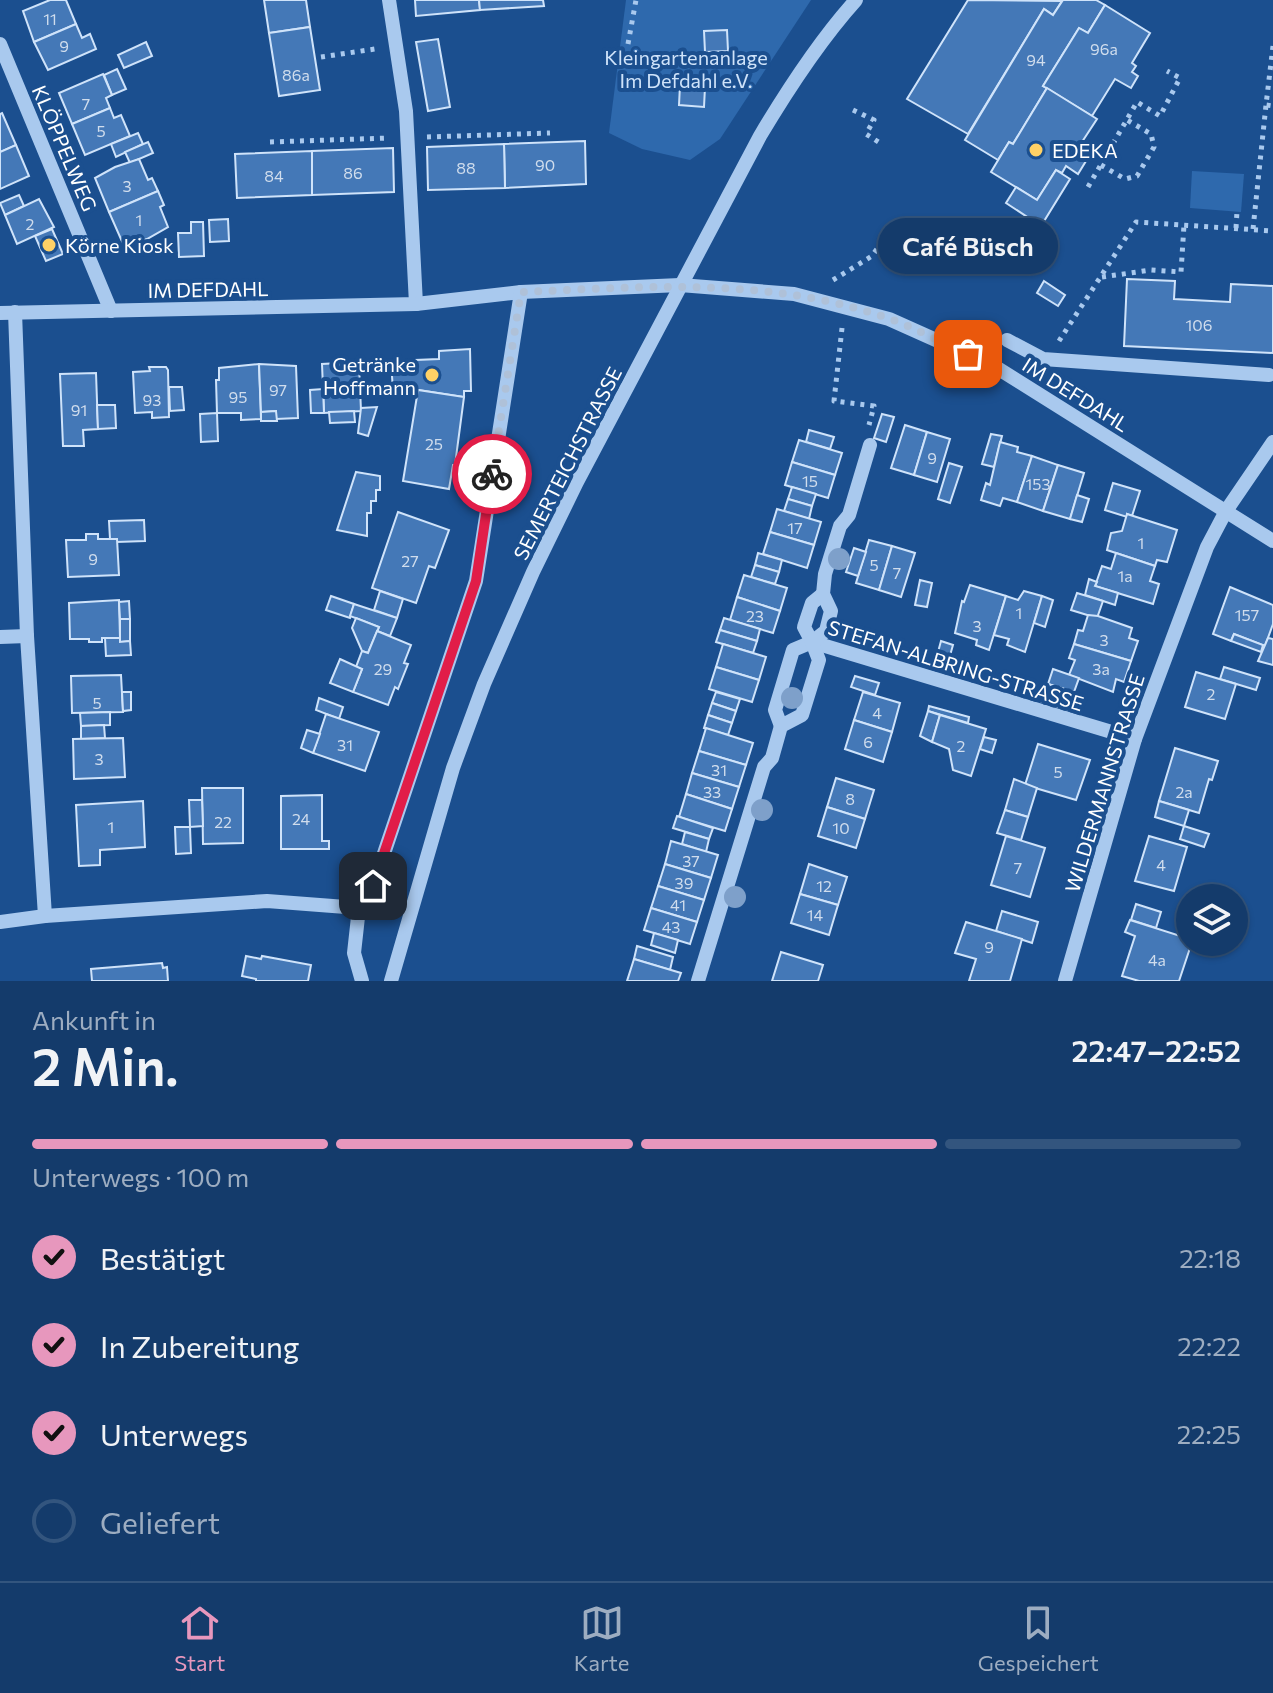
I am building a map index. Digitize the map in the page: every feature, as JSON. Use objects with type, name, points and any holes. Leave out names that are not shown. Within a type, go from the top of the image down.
[{"type":"street","points":[[389,0],[406,111],[416,304]]},
{"type":"street","name":"SEMERTEICHSTRASSE","points":[[391,981],[453,768],[484,684],[533,572],[680,285],[778,105],[838,20],[856,0]]},
{"type":"street","name":"KLÖPPELWEG","points":[[0,44],[111,311]]},
{"type":"street","name":"IM DEFDAHL","points":[[7,313],[416,304],[521,292],[680,285],[794,294],[889,319],[994,366],[1273,541]]},
{"type":"street","name":"SEMERTEICHSTRASSE","points":[[362,981],[354,953],[359,908],[373,886],[476,581],[521,292]]},
{"type":"street","points":[[7,313],[45,916]]},
{"type":"street","points":[[1007,340],[1047,359],[1269,375]]},
{"type":"street","name":"WILDERMANNSTRASSE","points":[[1065,981],[1135,739],[1207,547],[1226,511],[1273,442]]},
{"type":"street","name":"STEFAN-ALBRING-STRASSE","points":[[698,981],[764,767],[772,758],[781,726],[775,710],[793,650],[812,642],[826,631],[831,611],[823,594],[825,574],[840,526],[849,515],[870,445]]},
{"type":"street","name":"STEFAN-ALBRING-STRASSE","points":[[781,726],[802,715],[819,660],[804,627],[812,603],[823,594]]},
{"type":"street","points":[[0,637],[27,636]]},
{"type":"street","name":"STEFAN-ALBRING-STRASSE","points":[[812,642],[1135,739]]},
{"type":"street","points":[[0,922],[45,916],[267,901],[359,908]]},
{"type":"path","points":[[628,44],[636,0]]},
{"type":"path","points":[[321,57],[396,45]]},
{"type":"path","points":[[1253,229],[1270,106],[1273,46]]},
{"type":"path","points":[[1088,187],[1137,102],[1160,116],[1180,78],[1167,71]]},
{"type":"path","points":[[853,110],[874,120],[866,134],[880,143]]},
{"type":"path","points":[[1101,165],[1125,179],[1137,176],[1154,147],[1151,134],[1127,120]]},
{"type":"path","points":[[1236,228],[1237,211]]},
{"type":"path","points":[[1047,359],[1136,222],[1273,231]]},
{"type":"path","points":[[833,280],[872,256],[894,225]]},
{"type":"path","points":[[1101,277],[1151,270],[1181,272],[1184,225]]},
{"type":"path","points":[[844,307],[834,401],[874,406],[866,438],[870,445]]},
{"type":"green space","name":"Kleingartenanlage Im Defdahl e.V.","points":[[626,0],[811,0],[720,139],[690,160],[642,149],[609,133]]},
{"type":"green space","points":[[1192,171],[1244,174],[1241,212],[1190,208]]},
{"type":"building","points":[[50,0],[66,0],[76,24],[34,42],[23,11]]},
{"type":"building","points":[[264,0],[306,0],[310,27],[269,33]]},
{"type":"building","points":[[415,0],[479,0],[480,10],[416,16]]},
{"type":"building","points":[[479,0],[543,0],[544,6],[480,10]]},
{"type":"building","points":[[968,0],[1062,1],[1053,15],[1044,9],[968,134],[907,99]]},
{"type":"building","points":[[1063,0],[1096,0],[1105,5],[1088,33],[1079,28],[1043,86],[1047,88],[1013,144],[1009,142],[998,160],[965,140],[1044,9],[1053,15]]},
{"type":"building","points":[[1105,5],[1150,33],[1132,63],[1136,66],[1132,72],[1138,76],[1131,88],[1115,79],[1092,116],[1043,86],[1079,28],[1088,33]]},
{"type":"building","points":[[76,24],[82,38],[90,34],[96,49],[48,70],[34,42]]},
{"type":"building","points":[[310,27],[320,90],[279,96],[269,33]]},
{"type":"building","points":[[727,30],[728,51],[705,52],[704,31]]},
{"type":"building","points":[[438,39],[450,107],[428,111],[416,42]]},
{"type":"building","points":[[146,42],[152,56],[124,68],[118,55]]},
{"type":"building","points":[[117,69],[126,89],[112,95],[104,75]]},
{"type":"building","points":[[103,74],[112,95],[106,98],[110,108],[72,124],[59,93]]},
{"type":"building","points":[[680,85],[705,87],[704,107],[679,105]]},
{"type":"building","points":[[1047,88],[1097,119],[1078,148],[1084,151],[1080,157],[1086,161],[1078,174],[1066,166],[1062,173],[1056,170],[1037,200],[991,172],[1009,142],[1013,144]]},
{"type":"building","points":[[110,108],[114,118],[121,115],[130,136],[85,155],[72,124]]},
{"type":"building","points":[[0,114],[16,145],[0,152]]},
{"type":"building","points":[[138,133],[143,144],[116,157],[111,144]]},
{"type":"building","points":[[585,141],[586,184],[505,188],[504,144]]},
{"type":"building","points":[[148,142],[153,153],[130,163],[125,152]]},
{"type":"building","points":[[504,144],[505,188],[428,190],[427,147]]},
{"type":"building","points":[[16,145],[29,176],[0,189],[0,152]]},
{"type":"building","points":[[393,148],[394,192],[312,195],[312,151]]},
{"type":"building","points":[[312,151],[312,195],[237,198],[235,154]]},
{"type":"building","points":[[139,159],[148,180],[152,178],[158,191],[109,212],[95,178]]},
{"type":"building","points":[[1056,170],[1070,179],[1041,226],[1006,203],[1016,187],[1037,200]]},
{"type":"building","points":[[158,191],[168,227],[147,239],[124,246],[109,212]]},
{"type":"building","points":[[19,195],[24,206],[5,215],[0,203]]},
{"type":"building","points":[[39,199],[54,227],[17,244],[5,215]]},
{"type":"building","points":[[228,219],[229,241],[210,242],[209,220]]},
{"type":"building","points":[[191,222],[203,222],[204,256],[179,257],[178,233],[191,233]]},
{"type":"building","points":[[52,229],[63,254],[46,261],[35,236]]},
{"type":"building","points":[[1127,279],[1175,281],[1174,299],[1230,302],[1231,284],[1273,286],[1273,353],[1124,346]]},
{"type":"building","points":[[1044,281],[1065,295],[1058,306],[1037,293]]},
{"type":"building","name":"Getränke Hoffmann","points":[[470,349],[471,391],[464,391],[464,397],[418,390],[418,393],[393,391],[391,361],[439,359],[439,351]]},
{"type":"building","points":[[340,360],[356,360],[359,363],[361,411],[324,413],[322,364],[340,363]]},
{"type":"building","points":[[259,364],[261,419],[241,420],[241,413],[217,413],[216,380],[219,380],[219,368]]},
{"type":"building","points":[[259,364],[296,366],[298,418],[276,419],[276,411],[261,412]]},
{"type":"building","points":[[149,367],[166,367],[168,370],[169,417],[152,418],[152,412],[135,413],[133,372],[150,371]]},
{"type":"building","points":[[96,373],[98,429],[83,430],[84,446],[63,446],[60,374]]},
{"type":"building","points":[[169,387],[182,387],[184,410],[170,411]]},
{"type":"building","points":[[323,389],[324,413],[311,413],[310,390]]},
{"type":"building","points":[[418,390],[464,397],[449,489],[403,481]]},
{"type":"building","points":[[97,405],[115,405],[116,428],[98,429]]},
{"type":"building","points":[[377,407],[368,436],[358,433],[361,408]]},
{"type":"building","points":[[276,411],[277,421],[261,421],[261,412]]},
{"type":"building","points":[[354,411],[355,422],[330,423],[329,412]]},
{"type":"building","points":[[217,413],[218,441],[201,442],[200,414]]},
{"type":"building","points":[[882,414],[894,417],[886,442],[874,438]]},
{"type":"building","points":[[905,425],[927,432],[914,475],[891,468]]},
{"type":"building","points":[[809,430],[834,437],[830,449],[806,442]]},
{"type":"building","points":[[927,432],[950,439],[937,482],[914,475]]},
{"type":"building","points":[[991,434],[1002,436],[994,467],[982,464]]},
{"type":"building","points":[[799,440],[842,453],[835,475],[792,462]]},
{"type":"building","points":[[1000,442],[1018,447],[1017,452],[1032,456],[1017,502],[1003,498],[1000,506],[981,500],[986,483],[990,485]]},
{"type":"building","points":[[1032,456],[1058,465],[1043,511],[1017,502]]},
{"type":"building","points":[[792,462],[835,475],[828,498],[785,485]]},
{"type":"building","points":[[949,463],[962,467],[950,503],[938,499]]},
{"type":"building","points":[[1058,465],[1084,473],[1070,519],[1043,511]]},
{"type":"building","points":[[356,472],[380,476],[380,490],[376,490],[376,501],[371,501],[371,513],[367,513],[367,536],[337,530]]},
{"type":"building","points":[[1113,483],[1140,491],[1132,516],[1105,510]]},
{"type":"building","points":[[792,487],[816,494],[812,506],[788,499]]},
{"type":"building","points":[[1077,495],[1089,499],[1082,522],[1070,519]]},
{"type":"building","points":[[788,499],[812,506],[809,519],[784,511]]},
{"type":"building","points":[[777,509],[821,522],[814,545],[770,532]]},
{"type":"building","points":[[398,512],[449,530],[435,568],[429,566],[416,603],[372,588]]},
{"type":"building","points":[[1127,514],[1177,530],[1167,562],[1157,560],[1155,566],[1107,550],[1111,533],[1122,531]]},
{"type":"building","points":[[144,520],[145,541],[117,542],[117,539],[110,539],[109,521]]},
{"type":"building","points":[[770,532],[814,545],[807,568],[763,554]]},
{"type":"building","points":[[86,534],[98,534],[98,539],[117,539],[119,575],[68,577],[66,540],[86,540]]},
{"type":"building","points":[[869,540],[892,546],[879,590],[856,583]]},
{"type":"building","points":[[892,546],[915,553],[901,597],[879,590]]},
{"type":"building","points":[[854,548],[866,552],[858,576],[846,572]]},
{"type":"building","points":[[758,553],[782,560],[779,572],[755,565]]},
{"type":"building","points":[[1116,553],[1155,566],[1150,581],[1159,584],[1153,604],[1095,586],[1102,566],[1111,569]]},
{"type":"building","points":[[755,565],[779,572],[775,584],[751,577]]},
{"type":"building","points":[[744,575],[787,588],[780,611],[737,597]]},
{"type":"building","points":[[1089,579],[1097,582],[1095,586],[1118,593],[1115,605],[1085,595]]},
{"type":"building","points":[[920,580],[932,583],[927,607],[915,605]]},
{"type":"building","points":[[970,585],[1006,596],[989,650],[976,645],[977,640],[955,633],[962,601]]},
{"type":"building","points":[[1230,587],[1273,605],[1273,624],[1265,646],[1234,634],[1231,641],[1213,634]]},
{"type":"building","points":[[380,591],[403,599],[397,618],[374,610]]},
{"type":"building","points":[[1024,591],[1042,596],[1025,652],[1007,645],[1009,639],[994,635],[1006,596],[1018,600]]},
{"type":"building","points":[[1077,593],[1103,601],[1097,618],[1071,610]]},
{"type":"building","points":[[331,596],[354,604],[350,618],[326,610]]},
{"type":"building","points":[[1042,596],[1053,600],[1045,627],[1034,623]]},
{"type":"building","points":[[737,597],[780,611],[773,633],[730,620]]},
{"type":"building","points":[[119,600],[120,638],[102,638],[102,642],[70,639],[69,603]]},
{"type":"building","points":[[129,601],[130,619],[120,619],[119,602]]},
{"type":"building","points":[[354,604],[397,618],[390,636],[377,631],[379,627],[350,616]]},
{"type":"building","points":[[1088,615],[1132,628],[1129,638],[1138,641],[1131,661],[1074,644],[1078,630],[1083,631]]},
{"type":"building","points":[[356,618],[379,627],[368,653],[362,651],[352,628]]},
{"type":"building","points":[[724,618],[760,629],[757,641],[720,630]]},
{"type":"building","points":[[120,619],[130,619],[130,641],[120,642]]},
{"type":"building","points":[[720,630],[757,641],[753,653],[716,642]]},
{"type":"building","points":[[377,631],[411,645],[404,663],[408,664],[388,705],[353,692],[362,669],[356,667],[362,651],[368,653]]},
{"type":"building","points":[[1234,634],[1263,645],[1261,652],[1231,641]]},
{"type":"building","points":[[105,638],[130,641],[131,655],[106,656]]},
{"type":"building","points":[[1268,638],[1273,639],[1273,665],[1258,661]]},
{"type":"building","points":[[941,641],[953,645],[947,666],[935,663]]},
{"type":"building","points":[[723,644],[766,657],[759,680],[716,667]]},
{"type":"building","points":[[1074,644],[1131,661],[1124,682],[1116,679],[1113,692],[1069,675],[1075,660],[1069,658]]},
{"type":"building","points":[[340,659],[362,669],[353,692],[330,683]]},
{"type":"building","points":[[716,667],[759,680],[752,702],[709,689]]},
{"type":"building","points":[[1224,667],[1260,678],[1256,690],[1220,679]]},
{"type":"building","points":[[1053,669],[1079,678],[1074,692],[1048,684]]},
{"type":"building","points":[[1196,672],[1236,684],[1225,719],[1185,707]]},
{"type":"building","points":[[121,675],[123,712],[72,713],[71,676]]},
{"type":"building","points":[[855,676],[879,683],[875,695],[851,687]]},
{"type":"building","points":[[1048,684],[1074,692],[1069,710],[1042,702]]},
{"type":"building","points":[[122,692],[131,692],[131,710],[123,711]]},
{"type":"building","points":[[716,692],[740,699],[736,711],[712,703]]},
{"type":"building","points":[[863,692],[900,703],[892,732],[854,720]]},
{"type":"building","points":[[319,698],[343,707],[339,719],[316,710]]},
{"type":"building","points":[[712,703],[736,711],[732,723],[708,715]]},
{"type":"building","points":[[929,706],[969,717],[968,723],[928,711]]},
{"type":"building","points":[[928,711],[940,715],[932,742],[920,736]]},
{"type":"building","points":[[110,712],[110,725],[81,726],[80,713]]},
{"type":"building","points":[[326,714],[379,732],[365,771],[313,753]]},
{"type":"building","points":[[708,715],[732,723],[728,735],[704,728]]},
{"type":"building","points":[[940,715],[986,729],[971,776],[953,770],[949,749],[932,742]]},
{"type":"building","points":[[854,720],[892,732],[883,762],[845,749]]},
{"type":"building","points":[[104,725],[105,738],[81,739],[81,726]]},
{"type":"building","points":[[706,728],[753,743],[746,765],[699,751]]},
{"type":"building","points":[[307,730],[320,734],[313,753],[301,748]]},
{"type":"building","points":[[984,737],[996,740],[992,753],[980,749]]},
{"type":"building","points":[[123,738],[125,777],[74,779],[73,739]]},
{"type":"building","points":[[1038,744],[1090,760],[1076,800],[1025,785]]},
{"type":"building","points":[[1175,748],[1218,761],[1199,813],[1159,801]]},
{"type":"building","points":[[699,751],[746,765],[739,787],[692,773]]},
{"type":"building","points":[[692,773],[739,787],[732,809],[686,794]]},
{"type":"building","points":[[836,778],[874,790],[865,819],[827,807]]},
{"type":"building","points":[[1014,779],[1037,788],[1028,817],[1005,810]]},
{"type":"building","points":[[202,788],[243,788],[243,843],[203,844]]},
{"type":"building","points":[[686,794],[732,809],[725,831],[679,817]]},
{"type":"building","points":[[322,795],[322,841],[329,841],[329,849],[281,849],[281,796]]},
{"type":"building","points":[[189,800],[202,800],[203,826],[190,827]]},
{"type":"building","points":[[143,801],[145,847],[100,850],[100,865],[79,866],[76,805]]},
{"type":"building","points":[[1159,801],[1189,810],[1184,826],[1155,817]]},
{"type":"building","points":[[827,807],[865,819],[856,848],[818,836]]},
{"type":"building","points":[[1005,810],[1028,817],[1021,840],[997,833]]},
{"type":"building","points":[[677,816],[713,828],[709,839],[673,828]]},
{"type":"building","points":[[1184,826],[1209,834],[1204,847],[1180,839]]},
{"type":"building","points":[[175,827],[190,827],[191,853],[176,854]]},
{"type":"building","points":[[685,832],[709,839],[706,852],[682,844]]},
{"type":"building","points":[[1006,836],[1045,848],[1030,897],[991,885]]},
{"type":"building","points":[[1149,836],[1187,847],[1174,891],[1135,881]]},
{"type":"building","points":[[671,841],[718,855],[711,878],[665,864]]},
{"type":"building","points":[[665,864],[711,878],[704,900],[658,886]]},
{"type":"building","points":[[809,864],[847,877],[838,905],[800,894]]},
{"type":"building","points":[[658,886],[704,900],[697,922],[651,908]]},
{"type":"building","points":[[800,894],[838,905],[829,935],[791,923]]},
{"type":"building","points":[[1136,904],[1161,912],[1156,928],[1131,920]]},
{"type":"building","points":[[651,908],[697,922],[690,944],[644,930]]},
{"type":"building","points":[[1002,911],[1038,922],[1032,943],[996,931]]},
{"type":"building","points":[[1130,920],[1176,935],[1176,956],[1187,956],[1179,981],[1139,981],[1122,976],[1135,936],[1125,932]]},
{"type":"building","points":[[966,922],[1022,939],[1010,981],[969,981],[976,959],[955,953]]},
{"type":"building","points":[[654,933],[678,940],[675,953],[651,945]]},
{"type":"building","points":[[637,946],[673,957],[670,970],[634,959]]},
{"type":"building","points":[[781,952],[823,965],[818,981],[772,981]]},
{"type":"building","points":[[246,956],[311,965],[308,981],[256,981],[242,976]]},
{"type":"building","points":[[634,959],[681,973],[678,981],[627,981]]},
{"type":"building","points":[[162,963],[163,968],[167,967],[168,981],[92,981],[91,969]]},
{"type":"way so far","points":[[492,474],[521,292],[680,285],[794,294],[889,319],[968,354]]},
{"type":"place","name":"EDEKA","points":[[1036,150]]},
{"type":"place","name":"Körne Kiosk","points":[[49,245]]},
{"type":"place","name":"Café Büsch","points":[[968,354]]},
{"type":"place","name":"Getränke Hoffmann","points":[[432,375]]},
{"type":"route","points":[[373,886],[476,581],[492,474]]}]
